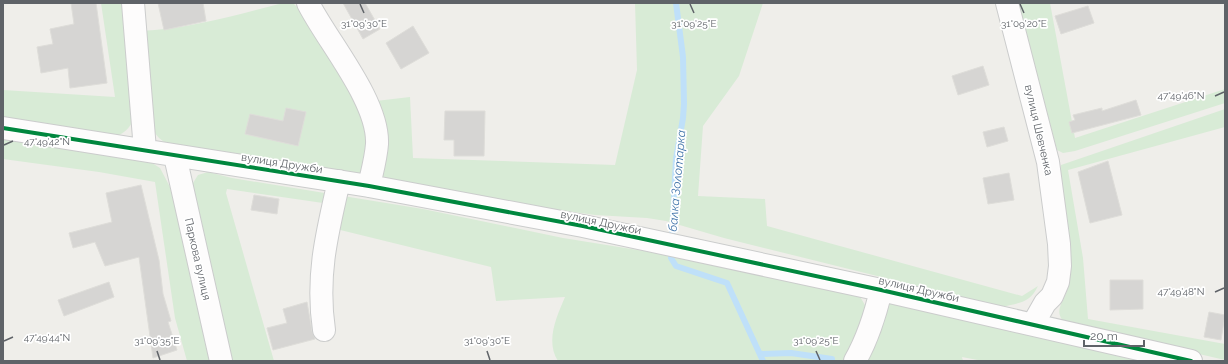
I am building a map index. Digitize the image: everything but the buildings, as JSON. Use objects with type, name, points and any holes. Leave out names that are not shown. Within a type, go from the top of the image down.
[{"type":"street","points":[[133,3],[145,150]]},
{"type":"street","points":[[308,3],[318,23],[360,87],[372,115],[377,142],[369,186]]},
{"type":"street","name":"вулиця Шевченка","points":[[1008,3],[1048,162],[1059,251],[1060,266],[1058,282],[1052,296],[1045,303],[1033,324]]},
{"type":"street","name":"вулиця Дружби","points":[[3,128],[369,186],[582,226],[632,238],[704,251],[881,290],[1191,361]]},
{"type":"street","name":"Паркова вулиця","points":[[175,156],[221,361]]},
{"type":"street","points":[[324,330],[321,278],[326,242],[339,181]]},
{"type":"street","points":[[855,361],[867,339],[875,318],[881,290]]},
{"type":"green space","points":[[101,3],[124,3],[136,114],[128,128],[123,133],[115,137],[3,120],[3,90],[115,97]]},
{"type":"green space","points":[[283,3],[293,3],[306,16],[376,101],[410,97],[413,158],[615,165],[637,70],[635,3],[763,3],[739,76],[703,126],[698,196],[765,199],[767,226],[1022,296],[1038,286],[1035,292],[1028,299],[1002,307],[724,238],[666,221],[647,218],[595,215],[511,203],[168,145],[159,138],[149,126],[140,31],[158,30],[230,17]]},
{"type":"green space","points":[[1018,3],[1050,3],[1075,138],[1225,89],[1225,103],[1075,151],[1063,153],[1057,150]]},
{"type":"green space","points":[[1225,109],[1225,127],[1068,170],[1083,258],[1088,319],[1225,344],[1225,360],[1065,323],[1059,313],[1067,290],[1069,269],[1062,195],[1061,165]]},
{"type":"green space","points":[[3,137],[149,161],[160,168],[170,187],[214,361],[187,361],[175,318],[155,182],[99,172],[3,159]]},
{"type":"green space","points":[[208,172],[232,178],[423,209],[563,238],[669,255],[858,293],[866,307],[850,361],[558,361],[552,345],[552,337],[556,320],[565,297],[496,301],[491,267],[320,225],[323,203],[227,189],[226,193],[274,361],[232,361],[193,202],[193,183],[198,175]]},
{"type":"green space","points":[[903,303],[1139,361],[983,361],[962,357],[963,361],[862,361],[889,304]]},
{"type":"waterway","name":"балка Золотарка","points":[[676,3],[683,57],[684,104],[676,159],[671,258],[676,266],[727,283],[763,361]]},
{"type":"waterway","points":[[760,354],[791,353],[832,359]]},
{"type":"cycle path","points":[[3,128],[369,186],[583,226],[881,290],[1191,361]]}]
